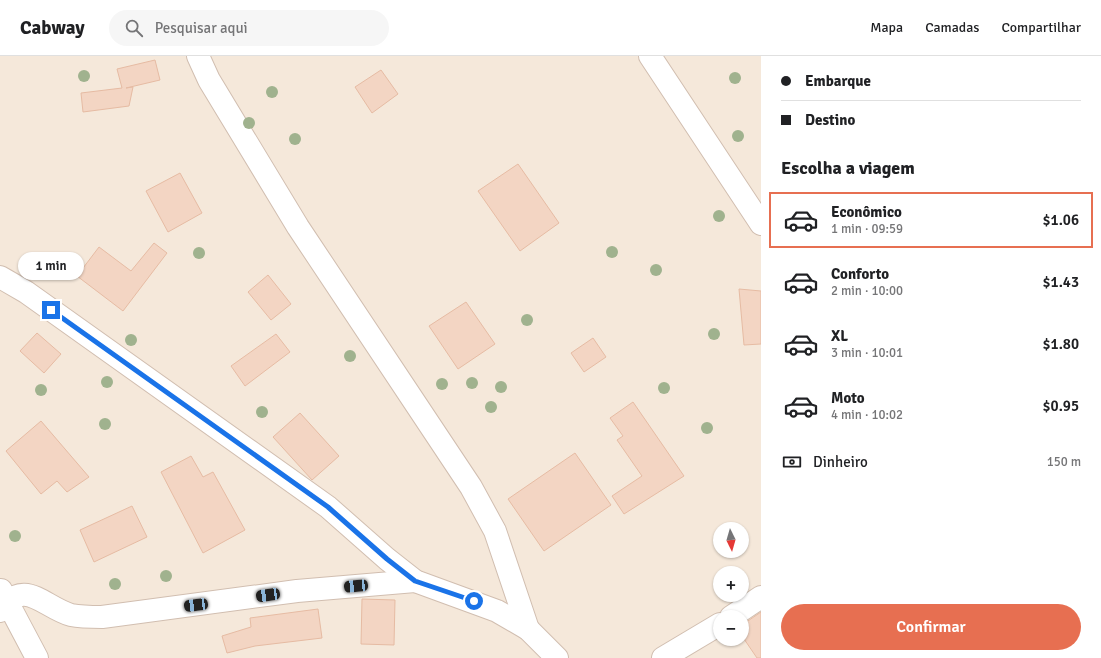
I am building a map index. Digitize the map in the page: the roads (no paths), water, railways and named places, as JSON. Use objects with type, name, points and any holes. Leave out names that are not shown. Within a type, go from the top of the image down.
[{"type":"street","points":[[198,56],[209,80],[298,226],[471,487],[495,531],[528,629]]},
{"type":"street","points":[[650,56],[761,224]]},
{"type":"street","points":[[0,277],[26,292],[328,507],[387,559],[415,581],[497,611],[528,629],[557,658]]},
{"type":"street","points":[[37,658],[2,599],[22,594],[30,595],[71,615],[102,617],[297,591],[415,581]]},
{"type":"street","points":[[742,610],[761,597]]},
{"type":"street","points":[[663,658],[713,628]]}]
